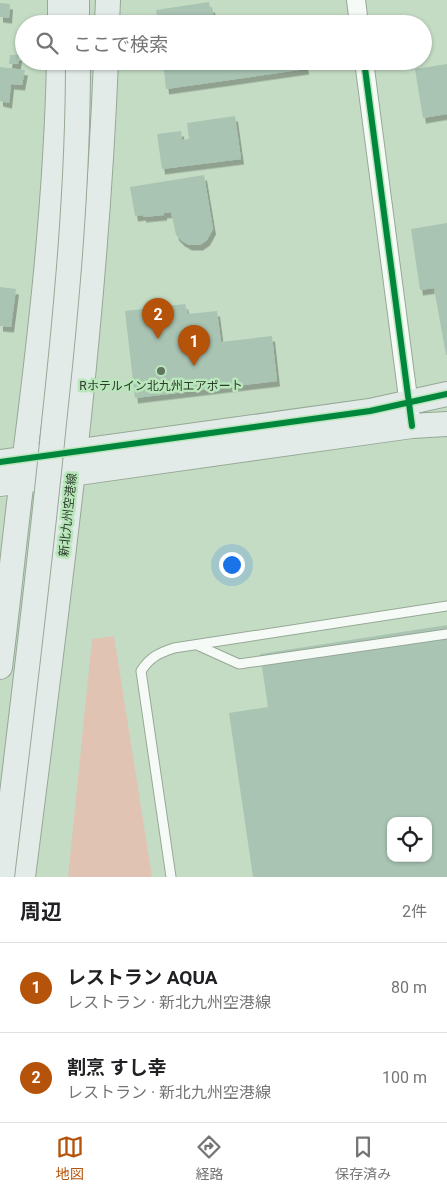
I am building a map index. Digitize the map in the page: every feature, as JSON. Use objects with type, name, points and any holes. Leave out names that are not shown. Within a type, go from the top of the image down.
[{"type":"main road","points":[[60,0],[60,15]]},
{"type":"main road","points":[[77,0],[78,15]]},
{"type":"main road","points":[[107,15],[108,0]]},
{"type":"main road","points":[[0,667],[16,474],[51,230],[59,70]]},
{"type":"main road","name":"新北九州空港線","points":[[2,877],[41,557],[64,331],[78,125],[78,70]]},
{"type":"main road","name":"新北九州空港線","points":[[23,877],[80,412],[96,227],[105,70]]},
{"type":"main road","points":[[0,462],[16,474],[370,411],[447,394]]},
{"type":"main road","points":[[73,463],[412,426],[447,424]]},
{"type":"street","points":[[356,0],[358,15]]},
{"type":"street","points":[[365,70],[412,426]]},
{"type":"lane","points":[[171,877],[141,672],[146,664],[157,654],[174,648],[447,606]]},
{"type":"lane","points":[[197,645],[239,664],[447,634]]},
{"type":"shaded area","points":[[114,636],[152,877],[68,877],[92,639]]},
{"type":"building","points":[[209,2],[213,15],[157,15],[156,10]]},
{"type":"building","points":[[0,3],[10,4],[9,18],[0,17]]},
{"type":"building","points":[[10,55],[15,55],[15,64],[9,64]]},
{"type":"building","points":[[447,64],[447,114],[423,118],[415,70],[432,70],[432,66]]},
{"type":"building","points":[[0,67],[25,70],[22,85],[11,84],[9,103],[0,101]]},
{"type":"building","points":[[164,70],[299,70],[166,89]]},
{"type":"building","points":[[235,116],[241,159],[162,169],[157,134],[181,131],[182,140],[189,139],[187,123]]},
{"type":"building","points":[[204,175],[213,229],[207,240],[200,245],[189,245],[176,235],[171,212],[164,213],[164,215],[135,216],[130,187]]},
{"type":"building","points":[[447,223],[446,355],[434,288],[420,290],[411,229]]},
{"type":"building","points":[[0,287],[16,289],[11,327],[0,326]]},
{"type":"building","points":[[185,304],[188,314],[217,311],[221,342],[272,336],[277,381],[135,398],[125,311]]},
{"type":"building","points":[[447,625],[447,877],[253,877],[229,713],[268,707],[260,654]]},
{"type":"cycle path","points":[[365,70],[412,426]]},
{"type":"cycle path","points":[[0,462],[370,411],[447,394]]},
{"type":"place","name":"割烹 すし幸","points":[[158,339]]},
{"type":"place","name":"レストラン AQUA","points":[[194,366]]},
{"type":"place","name":"Rホテルイン北九州エアポート","points":[[161,371]]}]
